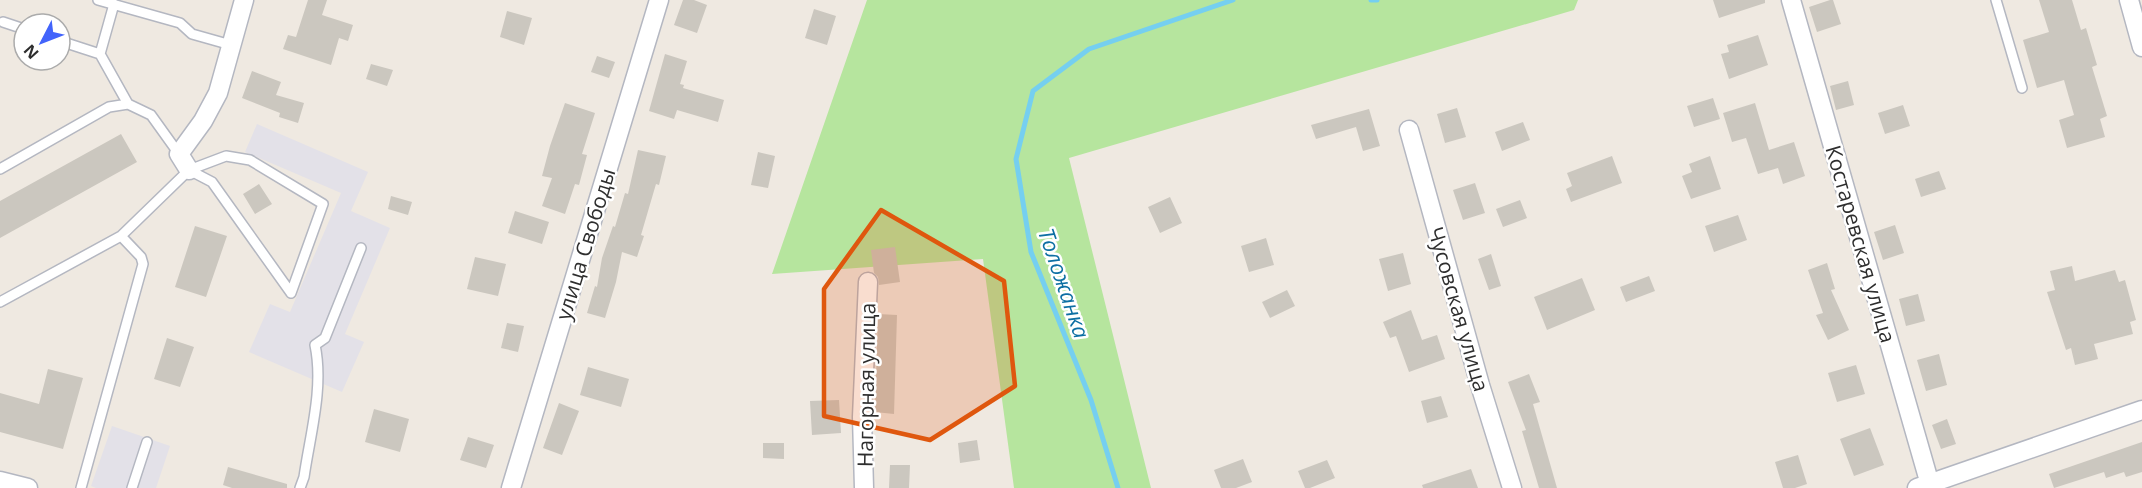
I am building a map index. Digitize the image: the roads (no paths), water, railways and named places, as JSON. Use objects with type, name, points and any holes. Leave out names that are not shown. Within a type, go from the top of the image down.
[{"type":"street","points":[[189,170],[179,154],[203,121],[218,93],[244,0]]},
{"type":"street","name":"улица Свободы","points":[[511,488],[659,0]]},
{"type":"street","name":"Костаревская улица","points":[[1791,0],[1926,487]]},
{"type":"street","points":[[2129,0],[2142,47]]},
{"type":"street","name":"Чусовская улица","points":[[1408,130],[1480,385],[1512,488]]},
{"type":"street","name":"Нагорная улица","points":[[864,488],[862,417],[868,282]]},
{"type":"street","points":[[1926,487],[2142,410]]},
{"type":"street","points":[[0,480],[28,488]]},
{"type":"lane","points":[[98,0],[180,23],[192,34],[231,45]]},
{"type":"lane","points":[[1996,0],[2022,88]]},
{"type":"lane","points":[[100,54],[114,4]]},
{"type":"lane","points":[[3,22],[12,25]]},
{"type":"lane","points":[[72,45],[100,54],[128,104]]},
{"type":"lane","points":[[0,169],[109,107],[128,104],[151,115],[179,154]]},
{"type":"lane","points":[[0,302],[121,236],[189,170],[226,156],[250,160],[323,204],[291,293],[212,182],[189,170]]},
{"type":"lane","points":[[81,488],[142,264],[141,257],[121,236]]},
{"type":"lane","points":[[300,488],[304,477],[316,398],[317,354],[315,345],[325,338],[361,248]]},
{"type":"lane","points":[[132,488],[147,442]]},
{"type":"waterway","name":"Толожанка","points":[[1118,488],[1091,400],[1031,252],[1016,159],[1033,91],[1089,49],[1233,0]]},
{"type":"waterway","name":"Толожанка","points":[[1371,0],[1377,0]]}]
